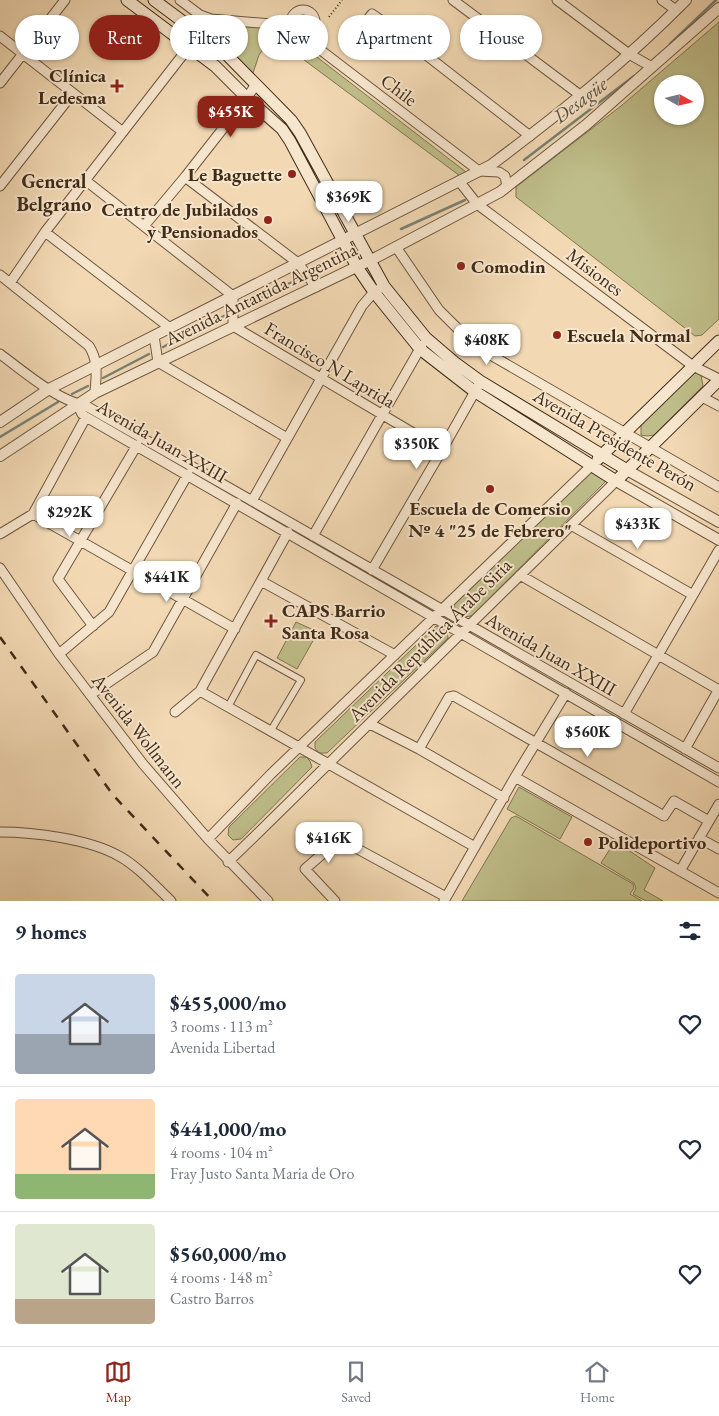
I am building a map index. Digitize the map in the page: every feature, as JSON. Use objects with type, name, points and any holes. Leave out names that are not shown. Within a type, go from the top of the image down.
[{"type":"main road","name":"Avenida Presidente Perón","points":[[127,0],[170,33]]},
{"type":"main road","name":"Avenida Presidente Perón","points":[[154,0],[174,15]]},
{"type":"main road","name":"Avenida Presidente Perón","points":[[206,60],[282,129],[357,267],[426,338],[454,362],[477,386],[628,470]]},
{"type":"main road","name":"Avenida Presidente Perón","points":[[232,60],[291,120],[300,133],[370,261],[379,289],[420,349],[477,386],[591,466],[616,481]]},
{"type":"main road","name":"Avenida República Árabe Siria","points":[[591,466],[719,341]]},
{"type":"main road","name":"Avenida República Árabe Siria","points":[[616,481],[719,380]]},
{"type":"street","points":[[52,15],[64,0]]},
{"type":"street","name":"Chile","points":[[180,0],[200,15],[211,19],[284,25],[296,32],[479,171],[499,172],[505,176],[507,187]]},
{"type":"street","points":[[453,0],[580,95]]},
{"type":"street","points":[[557,0],[629,54],[652,67]]},
{"type":"street","points":[[662,0],[676,10]]},
{"type":"street","name":"Avenida Antartida Argentina","points":[[0,422],[49,390],[491,165],[530,136],[629,54],[686,0]]},
{"type":"street","name":"Avenida Antartida Argentina","points":[[0,456],[95,393],[370,261],[500,192],[586,125],[719,8]]},
{"type":"street","points":[[372,14],[389,26],[374,45],[358,32],[372,14]]},
{"type":"street","points":[[0,36],[15,48]]},
{"type":"street","points":[[0,82],[17,60]]},
{"type":"street","points":[[30,60],[123,132]]},
{"type":"street","points":[[10,283],[45,232],[180,60]]},
{"type":"street","points":[[433,60],[530,136]]},
{"type":"street","points":[[144,226],[186,177],[256,84]]},
{"type":"street","points":[[0,186],[73,93]]},
{"type":"street","points":[[186,177],[298,263],[316,287]]},
{"type":"street","points":[[85,180],[233,296],[233,326]]},
{"type":"street","name":"Misiones","points":[[460,181],[477,204],[693,366],[719,380]]},
{"type":"street","points":[[45,232],[170,328]]},
{"type":"street","points":[[396,247],[439,310],[464,336],[489,354],[719,487]]},
{"type":"street","points":[[0,275],[89,346],[95,355],[95,393]]},
{"type":"street","points":[[252,501],[362,306],[379,289]]},
{"type":"street","name":"Francisco N Laprida","points":[[233,326],[442,450]]},
{"type":"street","points":[[154,336],[158,362],[287,438]]},
{"type":"street","points":[[313,536],[426,338]]},
{"type":"street","points":[[0,354],[49,390],[77,404]]},
{"type":"street","points":[[372,570],[477,386]]},
{"type":"street","points":[[702,397],[719,406]]},
{"type":"street","name":"Avenida Juan XXIII","points":[[77,404],[82,414],[86,417],[188,474],[719,782]]},
{"type":"street","name":"Avenida Juan XXIII","points":[[77,404],[88,407],[719,768]]},
{"type":"street","points":[[0,534],[33,514],[86,417]]},
{"type":"street","points":[[92,626],[58,579],[137,445]]},
{"type":"street","name":"Avenida República Árabe Siria","points":[[208,839],[271,774],[591,466]]},
{"type":"street","name":"Avenida Presidente Perón","points":[[628,470],[719,522]]},
{"type":"street","points":[[59,654],[109,612],[188,474]]},
{"type":"street","name":"Avenida República Árabe Siria","points":[[228,862],[616,481]]},
{"type":"street","name":"Avenida Presidente Perón","points":[[616,481],[719,540]]},
{"type":"street","points":[[90,695],[154,652],[236,503]]},
{"type":"street","points":[[33,514],[235,629]]},
{"type":"street","points":[[571,525],[693,595]]},
{"type":"street","points":[[176,712],[200,691],[288,532]]},
{"type":"street","points":[[624,714],[719,550]]},
{"type":"street","name":"Avenida Wollmann","points":[[0,568],[59,654],[143,764],[228,862],[268,901]]},
{"type":"street","points":[[520,576],[719,689],[685,749]]},
{"type":"street","points":[[261,581],[395,655]]},
{"type":"street","points":[[228,707],[256,655],[300,680],[270,732]]},
{"type":"street","points":[[200,691],[475,847]]},
{"type":"street","points":[[335,901],[305,869],[336,842],[343,840],[445,899],[566,693]]},
{"type":"street","points":[[419,749],[449,697],[454,696],[664,816],[674,801],[709,821]]},
{"type":"street","points":[[370,724],[419,749],[504,798]]},
{"type":"street","points":[[515,777],[719,893]]},
{"type":"street","points":[[680,871],[719,804]]},
{"type":"street","points":[[0,832],[14,832],[74,840],[113,853],[138,870],[171,901]]},
{"type":"street","points":[[699,838],[719,849]]},
{"type":"path","points":[[329,17],[342,0]]},
{"type":"shaded area","points":[[719,22],[719,319],[702,335],[695,336],[516,197],[516,187],[621,106],[654,78],[654,125],[704,125],[704,75],[657,75]]},
{"type":"shaded area","points":[[248,27],[258,27],[258,58],[253,73],[239,60],[248,60]]},
{"type":"shaded area","points":[[304,60],[321,60],[466,172],[460,176]]},
{"type":"shaded area","points":[[691,373],[701,375],[703,386],[654,435],[641,435],[641,424]]},
{"type":"shaded area","points":[[592,471],[606,481],[472,616],[462,617],[456,613],[454,605]]},
{"type":"shaded area","points":[[296,622],[318,632],[297,669],[277,658]]},
{"type":"shaded area","points":[[436,626],[447,630],[448,638],[327,753],[319,753],[315,748],[315,742]]},
{"type":"shaded area","points":[[300,757],[306,757],[312,767],[241,839],[233,840],[228,835],[229,827]]},
{"type":"shaded area","points":[[519,787],[572,817],[560,839],[507,809]]},
{"type":"shaded area","points":[[516,816],[633,884],[634,888],[630,894],[642,901],[462,901],[511,818]]},
{"type":"shaded area","points":[[615,841],[655,868],[644,890],[663,901],[646,901],[633,894],[636,888],[634,883],[601,863]]},
{"type":"waterway","name":"Desagüe","points":[[670,44],[716,0]]},
{"type":"waterway","name":"Desagüe","points":[[524,160],[634,76]]},
{"type":"waterway","name":"Desagüe","points":[[401,229],[465,200]]},
{"type":"waterway","name":"Desagüe","points":[[240,308],[300,278]]},
{"type":"waterway","name":"Desagüe","points":[[163,347],[226,315]]},
{"type":"waterway","name":"Desagüe","points":[[103,378],[149,354]]},
{"type":"waterway","name":"Desagüe","points":[[72,394],[88,386]]},
{"type":"waterway","name":"Desagüe","points":[[0,437],[58,402]]},
{"type":"railway","points":[[0,637],[113,795],[213,901]]},
{"type":"place","name":"Clínica Ledesma","points":[[117,86]]},
{"type":"place","name":"Le Baguette","points":[[292,174]]},
{"type":"place","name":"Centro de Jubilados y Pensionados","points":[[268,220]]},
{"type":"place","name":"Comodin","points":[[461,266]]},
{"type":"place","name":"Escuela Normal","points":[[557,335]]},
{"type":"place","name":"Escuela de Comersio Nº 4 \"25 de Febrero\"","points":[[490,489]]},
{"type":"place","name":"CAPS Barrio Santa Rosa","points":[[271,621]]},
{"type":"place","name":"Polideportivo","points":[[588,842]]},
{"type":"district","name":"General Belgrano","points":[[54,192]]}]
